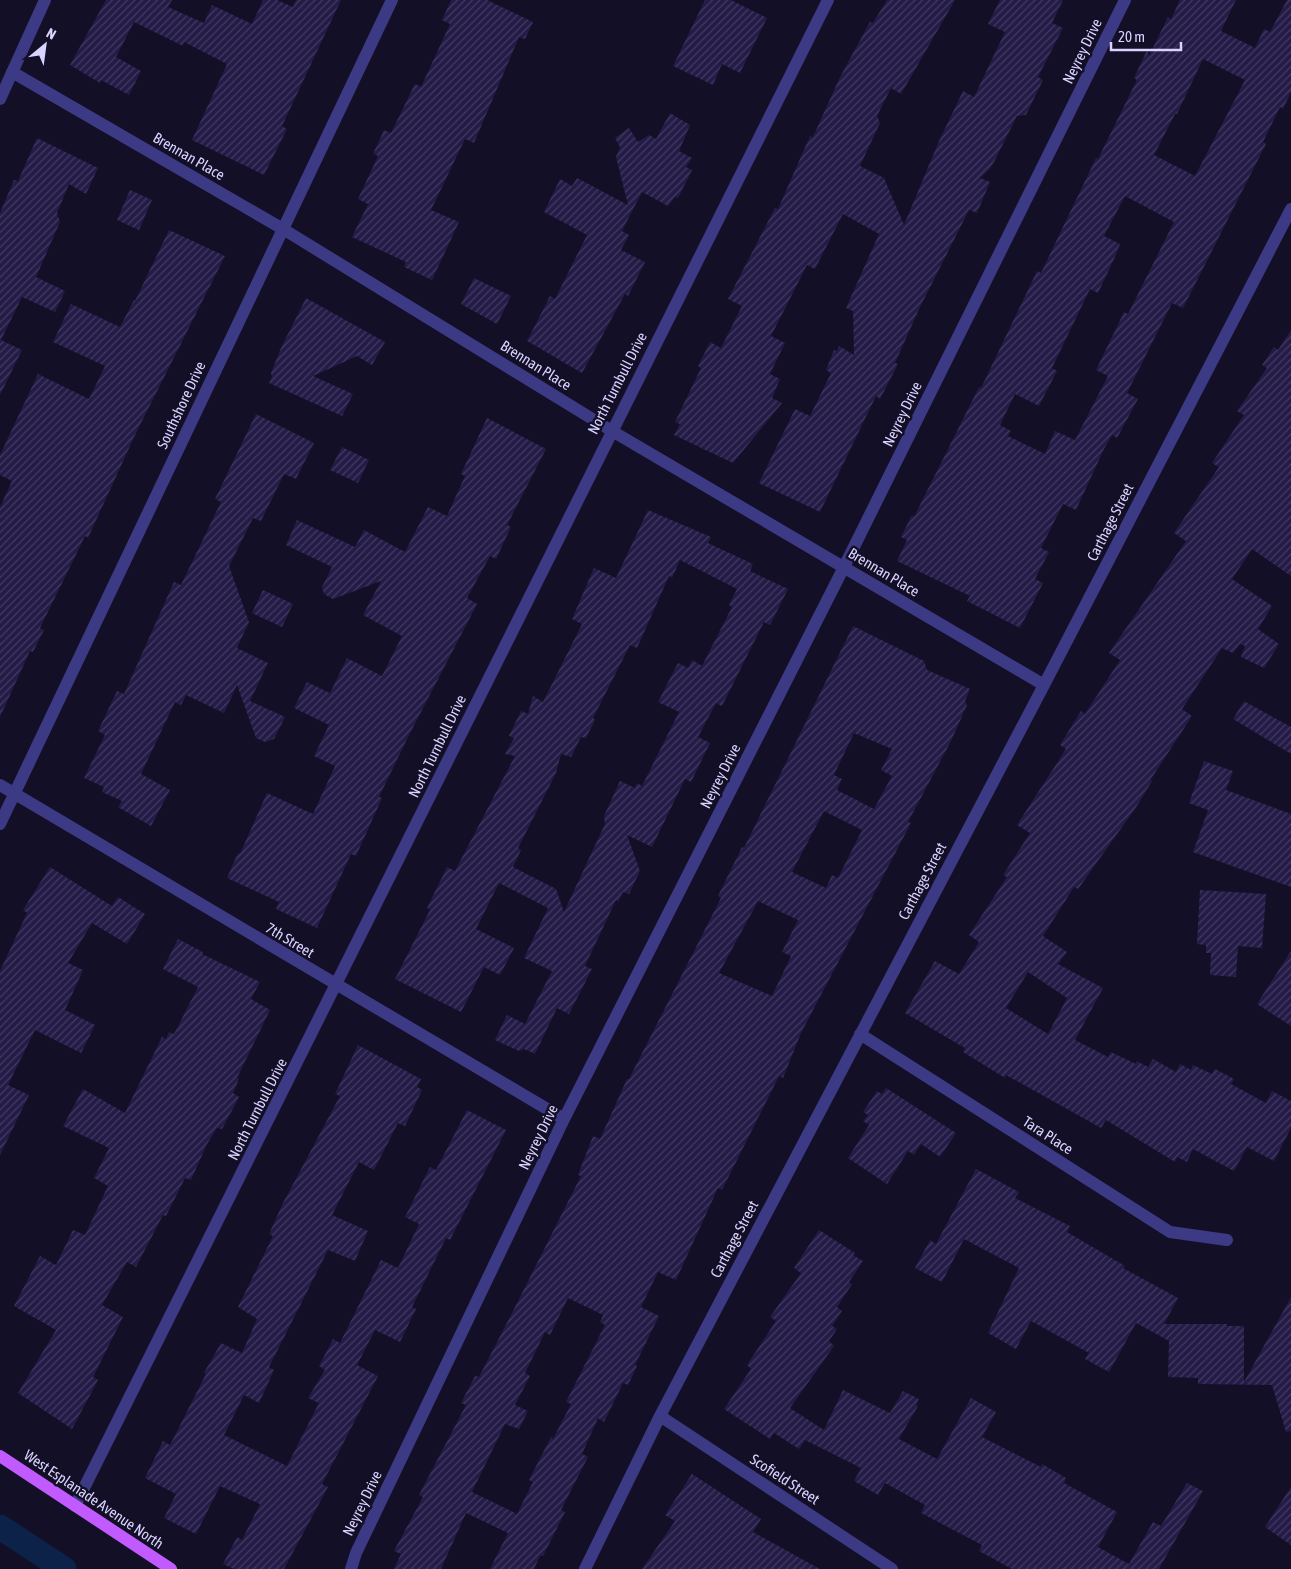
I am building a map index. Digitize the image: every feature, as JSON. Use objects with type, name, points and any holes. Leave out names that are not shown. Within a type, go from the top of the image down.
[{"type":"main road","name":"West Esplanade Avenue North","points":[[0,1456],[170,1569]]},
{"type":"main road","points":[[137,1548],[151,1569]]},
{"type":"street","points":[[0,98],[45,0]]},
{"type":"street","name":"Southshore Drive","points":[[0,824],[392,0]]},
{"type":"street","name":"North Turnbull Drive","points":[[75,1506],[828,0]]},
{"type":"street","name":"Neyrey Drive","points":[[351,1569],[356,1553],[564,1119],[844,567],[1125,0]]},
{"type":"street","name":"Brennan Place","points":[[12,72],[283,229],[612,430],[1044,685]]},
{"type":"street","name":"Carthage Street","points":[[585,1569],[660,1416],[1044,685],[1291,209]]},
{"type":"street","name":"7th Street","points":[[0,785],[336,986],[564,1119]]},
{"type":"street","name":"Tara Place","points":[[860,1034],[1170,1232],[1227,1240]]},
{"type":"street","name":"Scofield Street","points":[[660,1416],[892,1569]]},
{"type":"building","points":[[106,0],[172,0],[168,7],[204,23],[212,5],[252,24],[263,0],[277,0],[293,7],[296,0],[341,0],[282,126],[287,129],[264,175],[192,140],[227,64],[184,42],[183,46],[134,22],[116,57],[141,71],[129,95],[101,80],[100,83],[70,65]]},
{"type":"building","points":[[451,0],[487,0],[533,22],[525,39],[519,37],[474,143],[465,139],[431,210],[459,222],[432,280],[404,267],[406,262],[352,237],[368,204],[358,199],[378,156],[373,154],[384,130],[391,133],[415,84],[421,87],[450,24],[442,20]]},
{"type":"building","points":[[705,0],[731,0],[767,18],[740,73],[722,64],[713,85],[673,66]]},
{"type":"building","points":[[887,0],[955,0],[901,94],[891,88],[877,116],[880,123],[860,166],[884,178],[904,225],[939,141],[963,91],[974,97],[1005,32],[988,24],[1000,0],[1063,0],[1052,23],[1063,28],[1038,77],[1043,80],[1026,115],[1017,116],[992,166],[980,178],[990,182],[977,213],[969,210],[920,307],[895,363],[898,364],[880,399],[876,396],[820,512],[759,483],[795,409],[810,416],[831,373],[826,370],[834,350],[837,351],[839,346],[854,355],[853,311],[846,308],[879,234],[843,214],[815,269],[807,265],[771,336],[785,343],[770,374],[780,379],[772,398],[782,403],[733,463],[674,435],[680,424],[675,422],[701,368],[698,366],[710,342],[721,348],[742,306],[728,299],[775,208],[778,209],[810,136],[813,137],[840,77],[870,22],[873,23]]},
{"type":"building","points":[[1180,0],[1236,0],[1221,31],[1255,48],[1264,29],[1270,32],[1287,0],[1291,0],[1291,92],[1283,109],[1280,107],[1263,142],[1266,144],[1183,308],[1172,303],[1127,393],[1138,399],[1117,438],[1112,435],[1104,449],[1076,510],[1063,504],[1041,548],[1049,552],[1035,579],[1043,583],[1020,628],[967,601],[970,596],[897,561],[907,540],[901,537],[912,515],[914,517],[979,387],[981,388],[1037,271],[1041,273],[1096,158],[1098,159],[1137,80],[1134,78],[1147,50],[1149,56],[1168,17],[1171,19]],"holes":[[[1203,59],[1245,80],[1195,176],[1154,155],[1175,114],[1177,114]],[[1125,196],[1174,222],[1128,314],[1124,312],[1096,370],[1108,376],[1075,440],[1055,431],[1045,454],[1008,436],[1011,431],[1000,425],[1015,394],[1039,406],[1057,371],[1052,368],[1090,289],[1098,293],[1115,257],[1120,244],[1104,236]]]},
{"type":"building","points":[[670,113],[690,125],[679,151],[692,158],[686,167],[692,170],[678,198],[675,197],[668,206],[642,192],[622,231],[629,235],[621,250],[645,262],[628,296],[625,294],[582,373],[527,341],[550,296],[555,299],[587,235],[544,212],[560,179],[572,186],[577,178],[628,205],[616,157],[620,147],[615,138],[629,128],[638,142],[649,135],[656,139]]},
{"type":"building","points":[[37,138],[98,168],[86,194],[69,184],[57,213],[60,222],[36,277],[65,291],[55,312],[22,297],[1,340],[22,350],[0,395],[0,213],[14,180],[18,181]]},
{"type":"building","points":[[130,190],[152,200],[139,230],[117,220]]},
{"type":"building","points":[[169,230],[225,256],[135,435],[88,538],[85,536],[40,628],[44,630],[33,652],[30,651],[0,717],[0,507],[12,481],[0,475],[0,455],[38,374],[89,399],[105,366],[53,342],[71,304],[120,327],[135,301]]},
{"type":"building","points":[[474,278],[511,296],[497,324],[461,304]]},
{"type":"building","points":[[306,298],[385,342],[372,365],[357,356],[313,376],[353,394],[342,416],[269,383],[281,348]]},
{"type":"building","points":[[1291,330],[1291,576],[1252,549],[1232,579],[1272,606],[1258,629],[1279,644],[1264,668],[1241,657],[1245,646],[1240,644],[1233,653],[1222,648],[1182,709],[1192,716],[1151,779],[1152,781],[1137,806],[1078,889],[1074,887],[1043,936],[1067,952],[1058,964],[1103,988],[1075,1040],[1108,1057],[1111,1052],[1136,1064],[1137,1061],[1148,1067],[1153,1059],[1176,1072],[1180,1064],[1191,1070],[1193,1065],[1212,1074],[1215,1069],[1234,1079],[1231,1084],[1266,1103],[1272,1091],[1291,1101],[1291,1128],[1274,1161],[1247,1147],[1234,1171],[1193,1149],[1187,1162],[1177,1157],[1175,1162],[1106,1120],[1101,1128],[1006,1075],[1005,1078],[963,1052],[965,1048],[905,1013],[935,961],[959,974],[979,942],[969,935],[1007,877],[1003,875],[1030,833],[1017,825],[1066,749],[1060,745],[1081,711],[1085,714],[1120,660],[1109,653],[1186,541],[1174,533],[1219,467],[1212,463],[1244,415],[1237,411],[1267,368],[1262,365],[1274,347],[1278,350]],"holes":[[[1028,972],[1067,998],[1048,1034],[1006,1008]]]},
{"type":"building","points":[[256,414],[314,443],[296,479],[284,474],[261,521],[253,518],[229,566],[249,622],[237,648],[268,663],[250,701],[285,717],[274,739],[265,742],[256,738],[237,685],[224,713],[186,695],[181,705],[175,702],[141,774],[170,790],[151,826],[118,807],[122,801],[102,792],[104,787],[84,778],[105,735],[98,731],[117,691],[124,694],[174,582],[181,585],[221,502],[215,499]]},
{"type":"building","points":[[487,418],[546,449],[507,525],[511,527],[496,559],[490,556],[467,598],[477,604],[379,797],[382,798],[356,856],[351,854],[317,928],[276,909],[279,902],[227,878],[238,853],[240,854],[267,793],[313,814],[335,766],[314,756],[329,725],[294,708],[307,682],[330,693],[347,658],[382,676],[402,636],[363,615],[381,581],[333,599],[324,594],[322,587],[332,567],[286,545],[297,520],[355,547],[364,530],[405,552],[428,507],[447,516],[465,476],[461,474]]},
{"type":"building","points":[[342,447],[369,460],[358,483],[330,470]]},
{"type":"building","points":[[648,510],[711,537],[708,543],[753,564],[750,571],[788,589],[770,625],[764,622],[722,706],[716,703],[698,737],[710,743],[691,782],[685,779],[652,847],[627,835],[640,871],[629,894],[623,892],[618,902],[616,900],[585,966],[592,969],[569,1014],[557,1008],[535,1054],[524,1049],[519,1051],[495,1040],[507,1015],[525,1024],[552,971],[524,958],[548,908],[499,883],[476,929],[514,948],[500,975],[484,967],[461,1012],[395,979],[430,910],[427,908],[447,867],[455,871],[515,756],[505,754],[514,738],[509,736],[521,711],[528,714],[533,696],[543,702],[582,624],[572,619],[594,568],[616,578]],"holes":[[[680,560],[737,589],[729,605],[732,607],[702,666],[692,660],[688,668],[678,663],[658,702],[679,712],[642,786],[637,783],[635,788],[620,781],[604,816],[605,824],[564,912],[556,889],[513,867],[521,850],[518,848],[556,773],[561,754],[571,757],[581,737],[586,738],[595,720],[593,718],[630,645],[637,648],[669,576],[672,578]]]},
{"type":"building","points":[[263,590],[293,604],[282,627],[252,613]]},
{"type":"building","points":[[853,626],[924,661],[927,670],[970,689],[965,701],[967,705],[951,741],[908,822],[911,823],[801,1033],[783,1078],[779,1076],[722,1190],[718,1188],[676,1280],[658,1272],[641,1307],[659,1316],[635,1365],[637,1366],[628,1385],[623,1383],[604,1422],[598,1418],[582,1454],[588,1457],[561,1510],[565,1512],[543,1556],[540,1556],[534,1569],[490,1569],[508,1533],[466,1513],[441,1569],[394,1569],[401,1554],[394,1551],[423,1497],[419,1495],[466,1405],[461,1403],[475,1376],[479,1377],[512,1313],[581,1176],[578,1175],[593,1136],[600,1139],[627,1079],[629,1079],[721,898],[718,896],[742,847],[744,848]],"holes":[[[854,733],[892,749],[881,770],[892,776],[874,809],[837,790],[842,779],[834,775]],[[824,811],[862,830],[838,878],[832,875],[826,888],[792,872]],[[758,901],[798,920],[782,952],[791,956],[772,996],[719,973]],[[568,1298],[603,1315],[600,1322],[605,1325],[566,1402],[571,1404],[553,1439],[551,1437],[529,1480],[533,1482],[517,1514],[472,1492],[505,1424],[519,1429],[528,1411],[515,1405],[530,1376],[525,1373],[545,1332],[550,1335]]]},
{"type":"building","points":[[1244,701],[1291,727],[1291,754],[1233,719]]},
{"type":"building","points":[[1204,761],[1233,771],[1226,790],[1291,814],[1291,887],[1193,852],[1208,810],[1189,803]]},
{"type":"building","points":[[50,867],[112,906],[118,897],[145,914],[127,944],[92,923],[68,963],[83,970],[65,1010],[95,1025],[81,1053],[35,1030],[8,1085],[29,1095],[0,1155],[0,971],[27,913],[23,910]]},
{"type":"building","points":[[1200,890],[1266,894],[1262,948],[1238,946],[1236,977],[1210,975],[1211,953],[1206,953],[1206,945],[1197,944]]},
{"type":"building","points":[[178,939],[203,952],[202,954],[260,982],[251,999],[270,1010],[237,1078],[239,1079],[233,1093],[239,1097],[222,1129],[217,1128],[207,1144],[191,1180],[185,1178],[166,1216],[163,1215],[136,1267],[127,1262],[102,1305],[123,1317],[93,1377],[98,1380],[72,1429],[18,1393],[56,1330],[14,1306],[40,1256],[56,1265],[73,1230],[85,1235],[108,1186],[94,1178],[109,1148],[63,1126],[83,1089],[125,1113],[162,1037],[166,1039],[169,1032],[174,1034],[198,987],[163,969]]},
{"type":"building","points":[[1291,951],[1291,1026],[1257,1004]]},
{"type":"building","points":[[358,1045],[421,1079],[417,1087],[422,1090],[405,1126],[398,1123],[374,1170],[359,1162],[332,1215],[368,1231],[355,1261],[328,1250],[269,1367],[274,1370],[259,1403],[244,1395],[224,1435],[287,1466],[319,1403],[308,1398],[325,1370],[319,1366],[333,1339],[340,1343],[381,1260],[398,1268],[419,1224],[405,1217],[430,1167],[436,1170],[467,1110],[506,1130],[450,1240],[446,1238],[412,1307],[416,1309],[400,1342],[375,1330],[357,1365],[378,1376],[322,1484],[328,1487],[284,1569],[234,1569],[223,1564],[237,1537],[242,1540],[260,1504],[220,1486],[196,1534],[164,1518],[176,1494],[145,1478],[163,1441],[170,1445],[206,1374],[204,1373],[221,1343],[242,1353],[257,1319],[238,1307],[273,1236],[269,1234],[283,1203],[340,1096],[335,1094]]},
{"type":"building","points":[[886,1088],[956,1133],[940,1157],[921,1144],[914,1155],[908,1151],[887,1184],[848,1158],[869,1125],[863,1121],[868,1115],[863,1112],[877,1091],[882,1094]]},
{"type":"building","points":[[976,1169],[1019,1192],[1015,1198],[1070,1226],[1067,1232],[1125,1266],[1123,1268],[1178,1298],[1164,1324],[1227,1324],[1227,1326],[1244,1326],[1244,1382],[1291,1297],[1291,1431],[1286,1432],[1272,1385],[1198,1384],[1198,1378],[1168,1377],[1169,1341],[1136,1323],[1109,1372],[1085,1359],[1089,1353],[1031,1321],[1016,1349],[988,1333],[1019,1268],[964,1239],[942,1282],[915,1268],[930,1240],[936,1244]]},
{"type":"building","points":[[819,1230],[855,1253],[853,1255],[863,1261],[849,1282],[852,1284],[837,1307],[842,1311],[832,1326],[837,1329],[829,1341],[834,1346],[790,1408],[824,1430],[843,1390],[890,1413],[903,1391],[919,1399],[916,1405],[918,1406],[899,1439],[937,1459],[971,1398],[996,1412],[982,1437],[1041,1467],[1042,1464],[1066,1478],[1064,1483],[1117,1512],[1098,1547],[1129,1564],[1153,1522],[1161,1526],[1187,1483],[1203,1491],[1159,1569],[1012,1569],[979,1551],[982,1545],[921,1513],[925,1505],[885,1483],[878,1495],[854,1481],[861,1468],[805,1440],[799,1449],[774,1433],[770,1439],[724,1409],[751,1369],[747,1365],[776,1321],[770,1317],[801,1273],[794,1268]]},
{"type":"building","points":[[692,1474],[761,1519],[753,1532],[820,1569],[642,1569],[675,1521],[665,1515]]},
{"type":"building","points":[[1291,1487],[1291,1545],[1265,1527]]},
{"type":"waterway","points":[[0,1527],[64,1569]]}]
